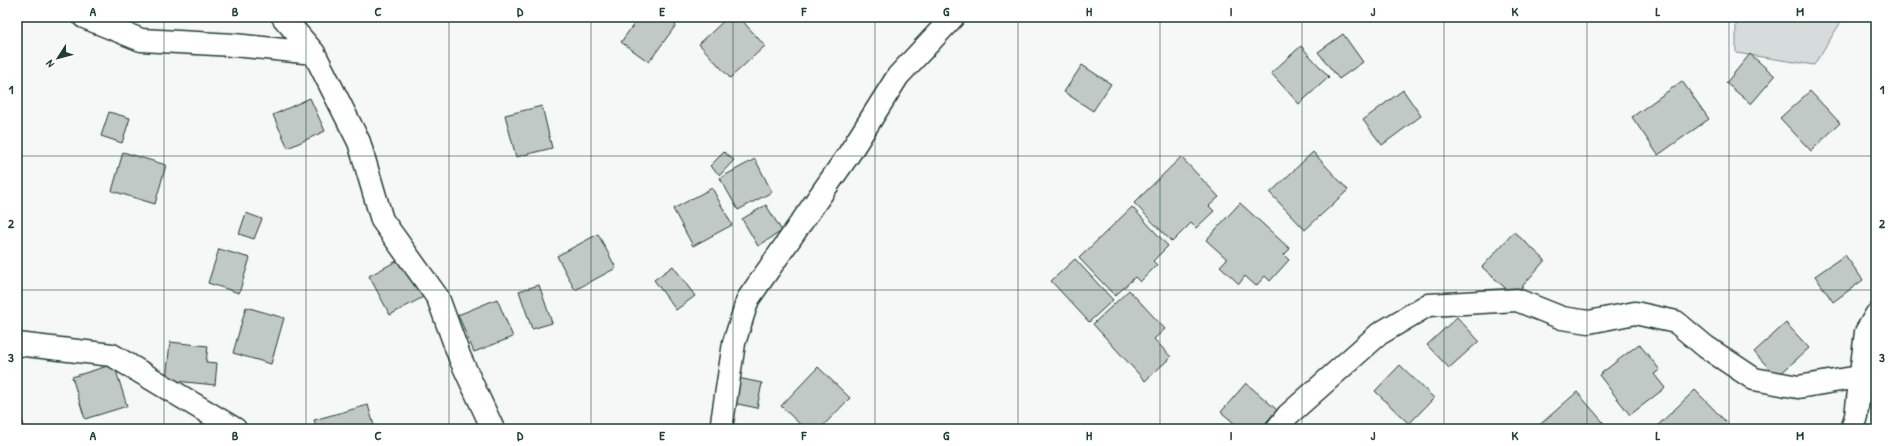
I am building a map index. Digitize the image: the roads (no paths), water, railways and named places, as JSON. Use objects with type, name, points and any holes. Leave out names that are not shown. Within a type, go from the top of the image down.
[{"type":"street","points":[[84,17],[141,40],[234,45],[314,53]]},
{"type":"street","points":[[283,17],[314,53],[358,142],[382,220],[438,298],[460,358],[493,429]]},
{"type":"street","points":[[721,429],[734,343],[748,299],[849,154],[898,76],[953,17]]},
{"type":"street","points":[[1277,429],[1288,415],[1379,334],[1428,305],[1518,300],[1562,318],[1589,322],[1635,313],[1676,322],[1706,347],[1754,378],[1798,387],[1860,377]]},
{"type":"street","points":[[1852,429],[1856,416],[1866,332],[1876,316]]},
{"type":"street","points":[[17,344],[112,355],[235,429]]}]
